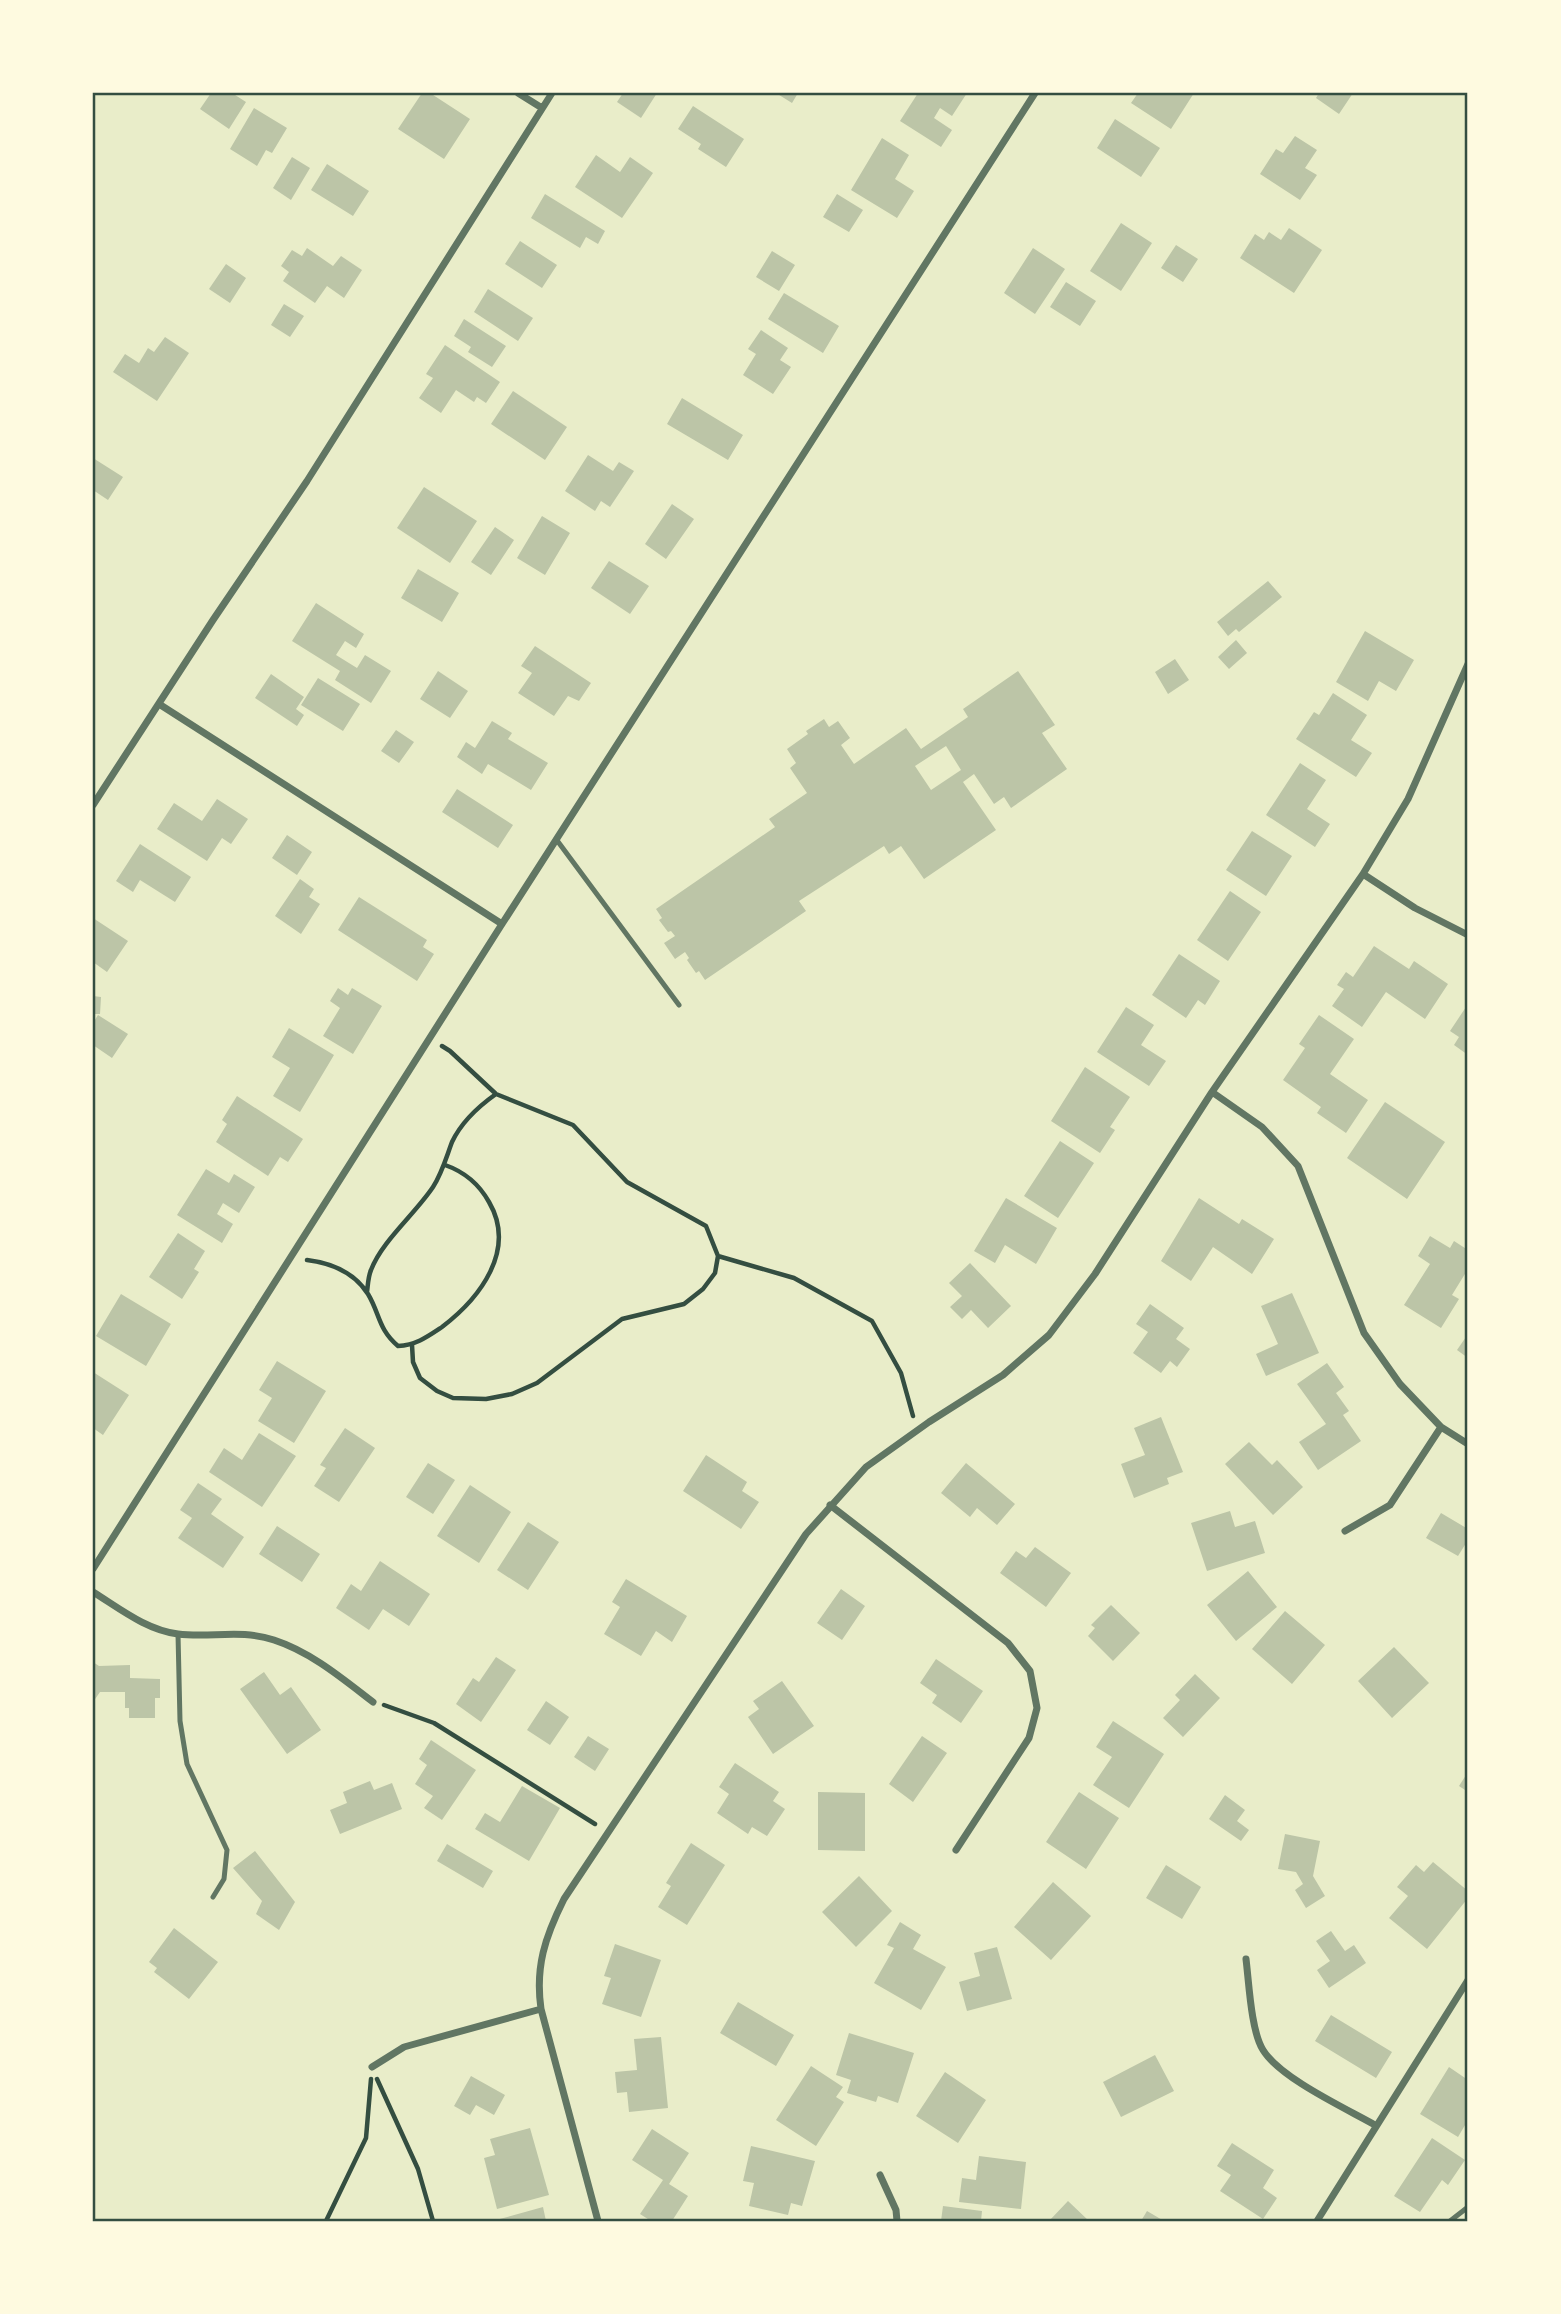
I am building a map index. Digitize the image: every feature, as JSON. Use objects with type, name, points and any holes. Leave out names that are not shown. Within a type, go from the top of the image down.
[{"type":"street","points":[[518,93],[542,108]]},
{"type":"street","points":[[93,805],[307,481],[552,93]]},
{"type":"street","points":[[93,1569],[556,839],[1035,93]]},
{"type":"street","points":[[598,2221],[541,2009],[537,1983],[549,1928],[564,1899],[806,1534],[830,1505],[866,1467],[1003,1375],[1049,1335],[1095,1274],[1212,1092],[1363,874],[1408,799],[1468,664]]},
{"type":"street","points":[[159,704],[502,924]]},
{"type":"street","points":[[1363,874],[1415,908],[1468,935]]},
{"type":"street","points":[[1212,1092],[1262,1127],[1298,1166],[1364,1333],[1400,1384],[1441,1427],[1468,1444]]},
{"type":"street","points":[[1345,1531],[1390,1505],[1441,1427]]},
{"type":"street","points":[[830,1505],[1008,1643],[1030,1671],[1037,1709],[1029,1738],[956,1850]]},
{"type":"street","points":[[93,1591],[142,1623],[177,1634],[243,1633],[273,1639],[334,1672],[373,1702]]},
{"type":"street","points":[[1246,1959],[1256,2032],[1263,2050],[1283,2072],[1375,2125]]},
{"type":"street","points":[[1317,2221],[1468,1980]]},
{"type":"street","points":[[372,2067],[404,2047],[541,2009]]},
{"type":"street","points":[[880,2175],[896,2210],[897,2221]]},
{"type":"lane","points":[[556,839],[679,1005]]},
{"type":"lane","points":[[177,1634],[180,1721],[187,1764],[227,1850],[224,1878],[213,1898]]},
{"type":"lane","points":[[1450,2221],[1468,2207]]},
{"type":"path","points":[[412,1346],[413,1362],[420,1378],[437,1391],[453,1398],[486,1399],[512,1394],[537,1383],[622,1319],[684,1304],[703,1289],[715,1273],[718,1256],[706,1226],[627,1182],[573,1125],[496,1094],[450,1051],[429,1039]]},
{"type":"path","points":[[367,1293],[370,1272],[382,1251],[432,1188],[445,1165],[453,1140],[468,1119],[496,1094]]},
{"type":"path","points":[[291,1259],[332,1264],[351,1275],[367,1293],[386,1336],[398,1346],[412,1346],[456,1316],[481,1289],[494,1266],[500,1239],[496,1214],[482,1188],[460,1171],[445,1165]]},
{"type":"path","points":[[718,1256],[794,1278],[872,1321],[901,1373],[917,1431]]},
{"type":"path","points":[[373,1702],[434,1723],[608,1833]]},
{"type":"path","points":[[326,2221],[366,2138],[372,2067]]},
{"type":"path","points":[[372,2067],[418,2169],[433,2221]]},
{"type":"building","points":[[211,93],[232,93],[246,102],[229,129],[200,109]]},
{"type":"building","points":[[422,93],[430,93],[470,119],[444,159],[398,129]]},
{"type":"building","points":[[623,93],[657,93],[641,118],[617,102]]},
{"type":"building","points":[[776,93],[798,93],[792,103]]},
{"type":"building","points":[[918,93],[967,93],[952,116],[940,108],[934,118],[952,130],[941,147],[900,121]]},
{"type":"building","points":[[1138,93],[1194,93],[1171,129],[1131,103]]},
{"type":"building","points":[[1319,93],[1353,93],[1339,114],[1316,98]]},
{"type":"building","points":[[693,106],[744,139],[726,167],[698,149],[701,144],[678,129]]},
{"type":"building","points":[[254,108],[287,128],[272,153],[266,150],[257,166],[230,149]]},
{"type":"building","points":[[1115,119],[1160,148],[1141,177],[1097,148]]},
{"type":"building","points":[[1295,136],[1317,150],[1305,168],[1317,175],[1300,200],[1260,174],[1276,149],[1283,153]]},
{"type":"building","points":[[882,138],[909,155],[895,179],[914,191],[897,218],[851,190]]},
{"type":"building","points":[[596,155],[620,172],[630,157],[653,173],[622,218],[575,187]]},
{"type":"building","points":[[292,157],[310,168],[291,200],[273,188]]},
{"type":"building","points":[[327,164],[369,191],[353,216],[311,190]]},
{"type":"building","points":[[545,194],[605,231],[598,244],[586,237],[580,248],[531,218]]},
{"type":"building","points":[[837,194],[863,210],[849,232],[823,217]]},
{"type":"building","points":[[1121,223],[1152,243],[1121,291],[1090,271]]},
{"type":"building","points":[[1289,228],[1322,250],[1294,293],[1240,258],[1255,234],[1264,240],[1269,232],[1281,240]]},
{"type":"building","points":[[520,241],[557,265],[542,288],[505,264]]},
{"type":"building","points":[[1176,245],[1198,259],[1183,282],[1161,268]]},
{"type":"building","points":[[307,248],[333,266],[341,256],[362,270],[344,298],[327,286],[315,303],[283,281],[289,272],[281,266],[292,250],[302,256]]},
{"type":"building","points":[[1033,248],[1065,269],[1035,314],[1004,293]]},
{"type":"building","points":[[772,251],[795,265],[779,291],[756,277]]},
{"type":"building","points":[[226,264],[246,278],[230,303],[209,289]]},
{"type":"building","points":[[1066,282],[1096,301],[1080,326],[1050,307]]},
{"type":"building","points":[[488,289],[533,318],[518,341],[474,312]]},
{"type":"building","points":[[784,293],[839,326],[823,353],[768,319]]},
{"type":"building","points":[[284,304],[304,316],[290,337],[271,325]]},
{"type":"building","points":[[464,319],[506,346],[492,367],[468,352],[471,347],[454,336]]},
{"type":"building","points":[[761,330],[788,348],[780,360],[791,367],[773,394],[743,375],[756,354],[748,349]]},
{"type":"building","points":[[165,337],[189,353],[157,401],[113,372],[125,354],[139,363],[148,348],[154,352]]},
{"type":"building","points":[[445,345],[500,382],[486,403],[477,397],[474,402],[456,390],[441,413],[419,398],[433,378],[426,374]]},
{"type":"building","points":[[513,391],[567,427],[545,460],[491,424]]},
{"type":"building","points":[[682,398],[743,435],[728,460],[667,424]]},
{"type":"building","points":[[588,455],[613,471],[619,462],[634,471],[610,507],[601,501],[595,511],[565,491]]},
{"type":"building","points":[[93,458],[123,477],[108,500],[93,490]]},
{"type":"building","points":[[424,487],[477,521],[450,563],[397,528]]},
{"type":"building","points":[[672,504],[694,519],[666,559],[645,544]]},
{"type":"building","points":[[542,516],[570,533],[545,575],[517,558]]},
{"type":"building","points":[[495,527],[514,540],[491,575],[471,562]]},
{"type":"building","points":[[609,561],[649,586],[630,614],[591,588]]},
{"type":"building","points":[[418,569],[459,593],[442,622],[401,598]]},
{"type":"building","points":[[1268,581],[1282,597],[1239,632],[1236,629],[1228,636],[1217,622]]},
{"type":"building","points":[[316,603],[364,634],[356,648],[345,641],[336,655],[357,668],[365,655],[391,671],[371,703],[335,680],[340,671],[292,641]]},
{"type":"building","points":[[1365,631],[1414,660],[1396,691],[1379,681],[1368,701],[1336,682]]},
{"type":"building","points":[[1236,640],[1247,653],[1229,669],[1218,657]]},
{"type":"building","points":[[535,646],[591,683],[579,701],[568,696],[554,716],[518,693],[532,673],[521,666]]},
{"type":"building","points":[[1175,659],[1189,680],[1168,694],[1155,672]]},
{"type":"building","points":[[438,671],[468,691],[450,718],[420,699]]},
{"type":"building","points":[[1018,671],[1055,725],[1042,733],[1067,769],[1011,808],[1004,797],[994,804],[974,774],[963,782],[996,830],[924,879],[901,846],[889,854],[884,846],[799,901],[806,911],[705,980],[699,971],[696,973],[685,952],[675,959],[664,943],[675,936],[671,931],[668,932],[659,920],[662,918],[656,909],[775,827],[769,819],[807,793],[790,768],[796,763],[787,749],[808,734],[806,731],[824,719],[829,727],[838,721],[850,738],[841,745],[854,764],[906,728],[921,749],[968,717],[963,709]],"holes":[[[946,746],[961,770],[931,790],[915,766]]]},
{"type":"building","points":[[271,674],[304,697],[296,709],[304,715],[297,726],[255,698]]},
{"type":"building","points":[[318,678],[360,704],[343,731],[301,705]]},
{"type":"building","points":[[1333,693],[1367,715],[1351,740],[1372,753],[1356,777],[1296,739],[1314,712],[1319,715]]},
{"type":"building","points":[[492,721],[512,733],[508,739],[548,763],[531,790],[488,764],[482,774],[457,757],[466,742],[475,748]]},
{"type":"building","points":[[396,730],[414,742],[399,763],[381,751]]},
{"type":"building","points":[[1300,763],[1326,780],[1307,809],[1330,824],[1315,847],[1266,815]]},
{"type":"building","points":[[457,789],[513,825],[498,848],[442,812]]},
{"type":"building","points":[[217,799],[248,819],[231,844],[222,838],[207,861],[157,829],[174,803],[202,821]]},
{"type":"building","points":[[1252,831],[1292,856],[1266,896],[1226,870]]},
{"type":"building","points":[[287,835],[312,852],[297,875],[272,858]]},
{"type":"building","points":[[140,844],[191,877],[175,902],[140,880],[133,892],[116,881]]},
{"type":"building","points":[[300,879],[314,889],[309,897],[320,904],[301,934],[275,916]]},
{"type":"building","points":[[1230,891],[1261,912],[1228,961],[1197,940]]},
{"type":"building","points":[[359,897],[427,940],[423,947],[434,954],[417,981],[338,930]]},
{"type":"building","points":[[93,918],[128,941],[107,972],[93,962]]},
{"type":"building","points":[[1374,946],[1409,969],[1414,961],[1448,984],[1425,1019],[1386,992],[1362,1027],[1332,1006],[1344,989],[1337,985],[1346,972],[1353,977]]},
{"type":"building","points":[[1179,954],[1220,981],[1205,1005],[1198,1000],[1186,1018],[1152,995]]},
{"type":"building","points":[[338,988],[348,995],[352,988],[382,1006],[353,1054],[323,1036],[340,1008],[330,1001]]},
{"type":"building","points":[[93,996],[101,997],[100,1014],[93,1014]]},
{"type":"building","points":[[1468,1004],[1468,1055],[1454,1045],[1459,1037],[1450,1031]]},
{"type":"building","points":[[1126,1007],[1154,1025],[1141,1045],[1166,1061],[1149,1086],[1097,1052]]},
{"type":"building","points":[[98,1015],[128,1034],[112,1058],[93,1045],[93,1023]]},
{"type":"building","points":[[1319,1015],[1354,1039],[1330,1074],[1368,1100],[1346,1133],[1317,1113],[1321,1107],[1283,1080],[1305,1048],[1299,1044]]},
{"type":"building","points":[[289,1028],[334,1055],[300,1112],[273,1096],[290,1068],[272,1057]]},
{"type":"building","points":[[1085,1067],[1130,1097],[1110,1127],[1115,1130],[1100,1153],[1051,1121]]},
{"type":"building","points":[[237,1096],[303,1139],[288,1162],[280,1157],[268,1176],[216,1142],[227,1124],[222,1120]]},
{"type":"building","points":[[1385,1102],[1445,1142],[1407,1199],[1347,1158]]},
{"type":"building","points":[[1060,1141],[1094,1163],[1058,1218],[1024,1196]]},
{"type":"building","points":[[206,1169],[229,1183],[234,1174],[255,1187],[239,1213],[223,1203],[217,1214],[233,1224],[222,1243],[177,1215]]},
{"type":"building","points":[[1006,1198],[1057,1228],[1036,1264],[1005,1245],[995,1263],[974,1251]]},
{"type":"building","points":[[1199,1198],[1239,1224],[1242,1219],[1274,1239],[1252,1274],[1213,1247],[1191,1281],[1161,1261]]},
{"type":"building","points":[[178,1233],[205,1251],[194,1269],[199,1272],[182,1299],[149,1277]]},
{"type":"building","points":[[1430,1236],[1450,1248],[1454,1241],[1468,1250],[1468,1269],[1452,1295],[1459,1299],[1441,1328],[1404,1305],[1430,1264],[1418,1256]]},
{"type":"building","points":[[970,1263],[1011,1306],[988,1328],[971,1310],[962,1319],[950,1307],[962,1296],[949,1283]]},
{"type":"building","points":[[1292,1293],[1319,1353],[1266,1376],[1256,1354],[1278,1344],[1261,1306]]},
{"type":"building","points":[[121,1294],[171,1324],[146,1366],[96,1336]]},
{"type":"building","points":[[1150,1304],[1184,1328],[1176,1339],[1190,1349],[1177,1367],[1170,1361],[1161,1373],[1133,1353],[1148,1332],[1136,1324]]},
{"type":"building","points":[[1468,1334],[1468,1358],[1457,1350]]},
{"type":"building","points":[[277,1361],[326,1391],[294,1443],[258,1421],[272,1398],[259,1390]]},
{"type":"building","points":[[1327,1363],[1344,1387],[1336,1393],[1349,1411],[1343,1415],[1361,1441],[1318,1470],[1299,1442],[1326,1424],[1297,1384]]},
{"type":"building","points":[[93,1372],[129,1395],[103,1435],[93,1428]]},
{"type":"building","points":[[1161,1417],[1183,1472],[1167,1478],[1169,1484],[1134,1498],[1121,1464],[1145,1455],[1134,1428]]},
{"type":"building","points":[[345,1428],[375,1448],[339,1502],[314,1486],[326,1468],[320,1465]]},
{"type":"building","points":[[259,1433],[296,1456],[262,1507],[209,1472],[224,1448],[242,1460]]},
{"type":"building","points":[[1249,1442],[1272,1465],[1277,1460],[1303,1487],[1273,1515],[1225,1464]]},
{"type":"building","points":[[706,1455],[747,1482],[742,1491],[759,1502],[741,1529],[683,1491]]},
{"type":"building","points":[[428,1463],[455,1480],[433,1514],[406,1497]]},
{"type":"building","points":[[966,1463],[1015,1504],[997,1525],[977,1508],[970,1517],[941,1493]]},
{"type":"building","points":[[198,1483],[222,1499],[211,1514],[244,1537],[223,1568],[178,1538],[192,1518],[180,1510]]},
{"type":"building","points":[[470,1485],[511,1512],[479,1563],[437,1536]]},
{"type":"building","points":[[1230,1511],[1235,1527],[1255,1521],[1265,1553],[1207,1571],[1191,1523]]},
{"type":"building","points":[[1441,1513],[1468,1529],[1468,1540],[1458,1556],[1426,1538]]},
{"type":"building","points":[[528,1522],[559,1542],[528,1590],[497,1570]]},
{"type":"building","points":[[277,1526],[320,1554],[302,1582],[259,1554]]},
{"type":"building","points":[[1035,1547],[1071,1573],[1046,1607],[1000,1573],[1016,1551],[1026,1558]]},
{"type":"building","points":[[380,1561],[430,1594],[409,1626],[383,1609],[369,1630],[336,1608],[351,1584],[361,1591]]},
{"type":"building","points":[[1248,1571],[1277,1607],[1236,1641],[1207,1605]]},
{"type":"building","points":[[626,1579],[687,1616],[672,1642],[656,1631],[641,1656],[604,1634],[620,1607],[612,1602]]},
{"type":"building","points":[[841,1589],[865,1606],[842,1640],[817,1623]]},
{"type":"building","points":[[1111,1605],[1140,1633],[1113,1661],[1088,1636],[1095,1628],[1091,1625]]},
{"type":"building","points":[[1285,1611],[1325,1645],[1292,1684],[1252,1649]]},
{"type":"building","points":[[1394,1647],[1429,1683],[1392,1718],[1358,1681]]},
{"type":"building","points":[[496,1657],[516,1670],[481,1722],[456,1704],[473,1678],[479,1682]]},
{"type":"building","points":[[936,1659],[983,1691],[961,1723],[932,1703],[937,1695],[920,1683]]},
{"type":"building","points":[[93,1662],[99,1666],[130,1665],[130,1678],[160,1679],[160,1698],[155,1698],[155,1718],[129,1718],[129,1708],[125,1708],[125,1692],[100,1692],[93,1702]]},
{"type":"building","points":[[264,1672],[280,1695],[291,1687],[321,1730],[287,1754],[240,1689]]},
{"type":"building","points":[[1195,1674],[1220,1698],[1183,1737],[1163,1718],[1180,1700],[1175,1695]]},
{"type":"building","points":[[782,1681],[814,1726],[773,1754],[748,1717],[759,1709],[753,1701]]},
{"type":"building","points":[[546,1701],[569,1717],[550,1745],[527,1730]]},
{"type":"building","points":[[1113,1721],[1164,1754],[1129,1808],[1093,1785],[1112,1757],[1096,1747]]},
{"type":"building","points":[[588,1736],[609,1749],[595,1771],[574,1757]]},
{"type":"building","points":[[922,1736],[947,1753],[913,1802],[889,1784]]},
{"type":"building","points":[[431,1740],[476,1770],[442,1820],[424,1808],[433,1796],[415,1784],[427,1765],[419,1759]]},
{"type":"building","points":[[735,1763],[779,1792],[773,1801],[785,1809],[767,1836],[752,1827],[748,1834],[717,1813],[729,1794],[719,1787]]},
{"type":"building","points":[[1468,1772],[1468,1792],[1459,1786]]},
{"type":"building","points":[[370,1781],[374,1790],[392,1783],[402,1809],[340,1834],[330,1810],[347,1803],[343,1792]]},
{"type":"building","points":[[522,1786],[560,1808],[529,1861],[475,1829],[485,1813],[500,1822]]},
{"type":"building","points":[[818,1792],[865,1793],[865,1851],[818,1850]]},
{"type":"building","points":[[1079,1792],[1119,1818],[1086,1869],[1046,1842]]},
{"type":"building","points":[[1225,1795],[1245,1810],[1237,1821],[1249,1830],[1241,1841],[1209,1819]]},
{"type":"building","points":[[1285,1834],[1320,1841],[1313,1876],[1325,1896],[1306,1908],[1295,1890],[1303,1884],[1296,1872],[1278,1869]]},
{"type":"building","points":[[691,1843],[725,1865],[687,1925],[658,1907],[671,1886],[666,1883]]},
{"type":"building","points":[[447,1844],[493,1871],[483,1888],[437,1861]]},
{"type":"building","points":[[255,1851],[295,1902],[279,1930],[256,1914],[262,1901],[233,1868]]},
{"type":"building","points":[[1433,1862],[1468,1891],[1468,1898],[1427,1949],[1389,1918],[1408,1896],[1397,1887],[1416,1865],[1424,1872]]},
{"type":"building","points":[[1166,1865],[1201,1887],[1182,1919],[1146,1898]]},
{"type":"building","points":[[859,1876],[892,1911],[856,1947],[822,1912]]},
{"type":"building","points":[[1053,1882],[1091,1916],[1051,1960],[1014,1927]]},
{"type":"building","points":[[900,1922],[921,1935],[913,1949],[946,1967],[921,2010],[874,1983],[894,1948],[887,1945]]},
{"type":"building","points":[[174,1928],[218,1962],[189,1999],[154,1972],[157,1968],[149,1962]]},
{"type":"building","points":[[1331,1931],[1345,1951],[1354,1945],[1366,1963],[1329,1988],[1317,1970],[1330,1961],[1316,1941]]},
{"type":"building","points":[[615,1944],[661,1960],[641,2017],[602,2004],[611,1978],[604,1976]]},
{"type":"building","points":[[997,1947],[1012,1999],[967,2011],[959,1982],[980,1976],[974,1953]]},
{"type":"building","points":[[738,2002],[794,2035],[776,2066],[720,2033]]},
{"type":"building","points":[[1331,2015],[1392,2052],[1376,2078],[1315,2041]]},
{"type":"building","points":[[849,2033],[914,2053],[898,2103],[878,2096],[876,2102],[847,2093],[851,2080],[836,2075]]},
{"type":"building","points":[[661,2037],[668,2108],[629,2112],[627,2092],[617,2093],[615,2072],[637,2070],[634,2039]]},
{"type":"building","points":[[1155,2055],[1174,2091],[1121,2117],[1103,2082]]},
{"type":"building","points":[[811,2066],[843,2087],[836,2097],[844,2102],[816,2146],[776,2120]]},
{"type":"building","points":[[1449,2067],[1468,2080],[1468,2120],[1458,2137],[1420,2114]]},
{"type":"building","points":[[945,2072],[986,2100],[958,2143],[916,2116]]},
{"type":"building","points":[[471,2076],[505,2095],[494,2115],[476,2105],[470,2115],[454,2106]]},
{"type":"building","points":[[530,2128],[549,2195],[497,2209],[484,2158],[495,2155],[490,2139]]},
{"type":"building","points":[[652,2129],[689,2153],[669,2184],[688,2196],[672,2221],[651,2221],[640,2214],[663,2180],[632,2160]]},
{"type":"building","points":[[1432,2138],[1465,2160],[1448,2185],[1442,2180],[1420,2212],[1394,2196]]},
{"type":"building","points":[[1232,2143],[1274,2170],[1263,2188],[1277,2198],[1263,2219],[1220,2191],[1231,2175],[1217,2166]]},
{"type":"building","points":[[751,2146],[815,2161],[802,2206],[791,2203],[788,2215],[749,2206],[754,2183],[743,2181]]},
{"type":"building","points":[[979,2156],[1026,2162],[1021,2209],[959,2202],[962,2178],[976,2180]]},
{"type":"building","points":[[1068,2201],[1089,2221],[1049,2221]]},
{"type":"building","points":[[943,2206],[982,2211],[981,2221],[941,2221]]},
{"type":"building","points":[[543,2207],[546,2221],[496,2221],[496,2220]]},
{"type":"building","points":[[1147,2211],[1164,2221],[1141,2221]]}]
